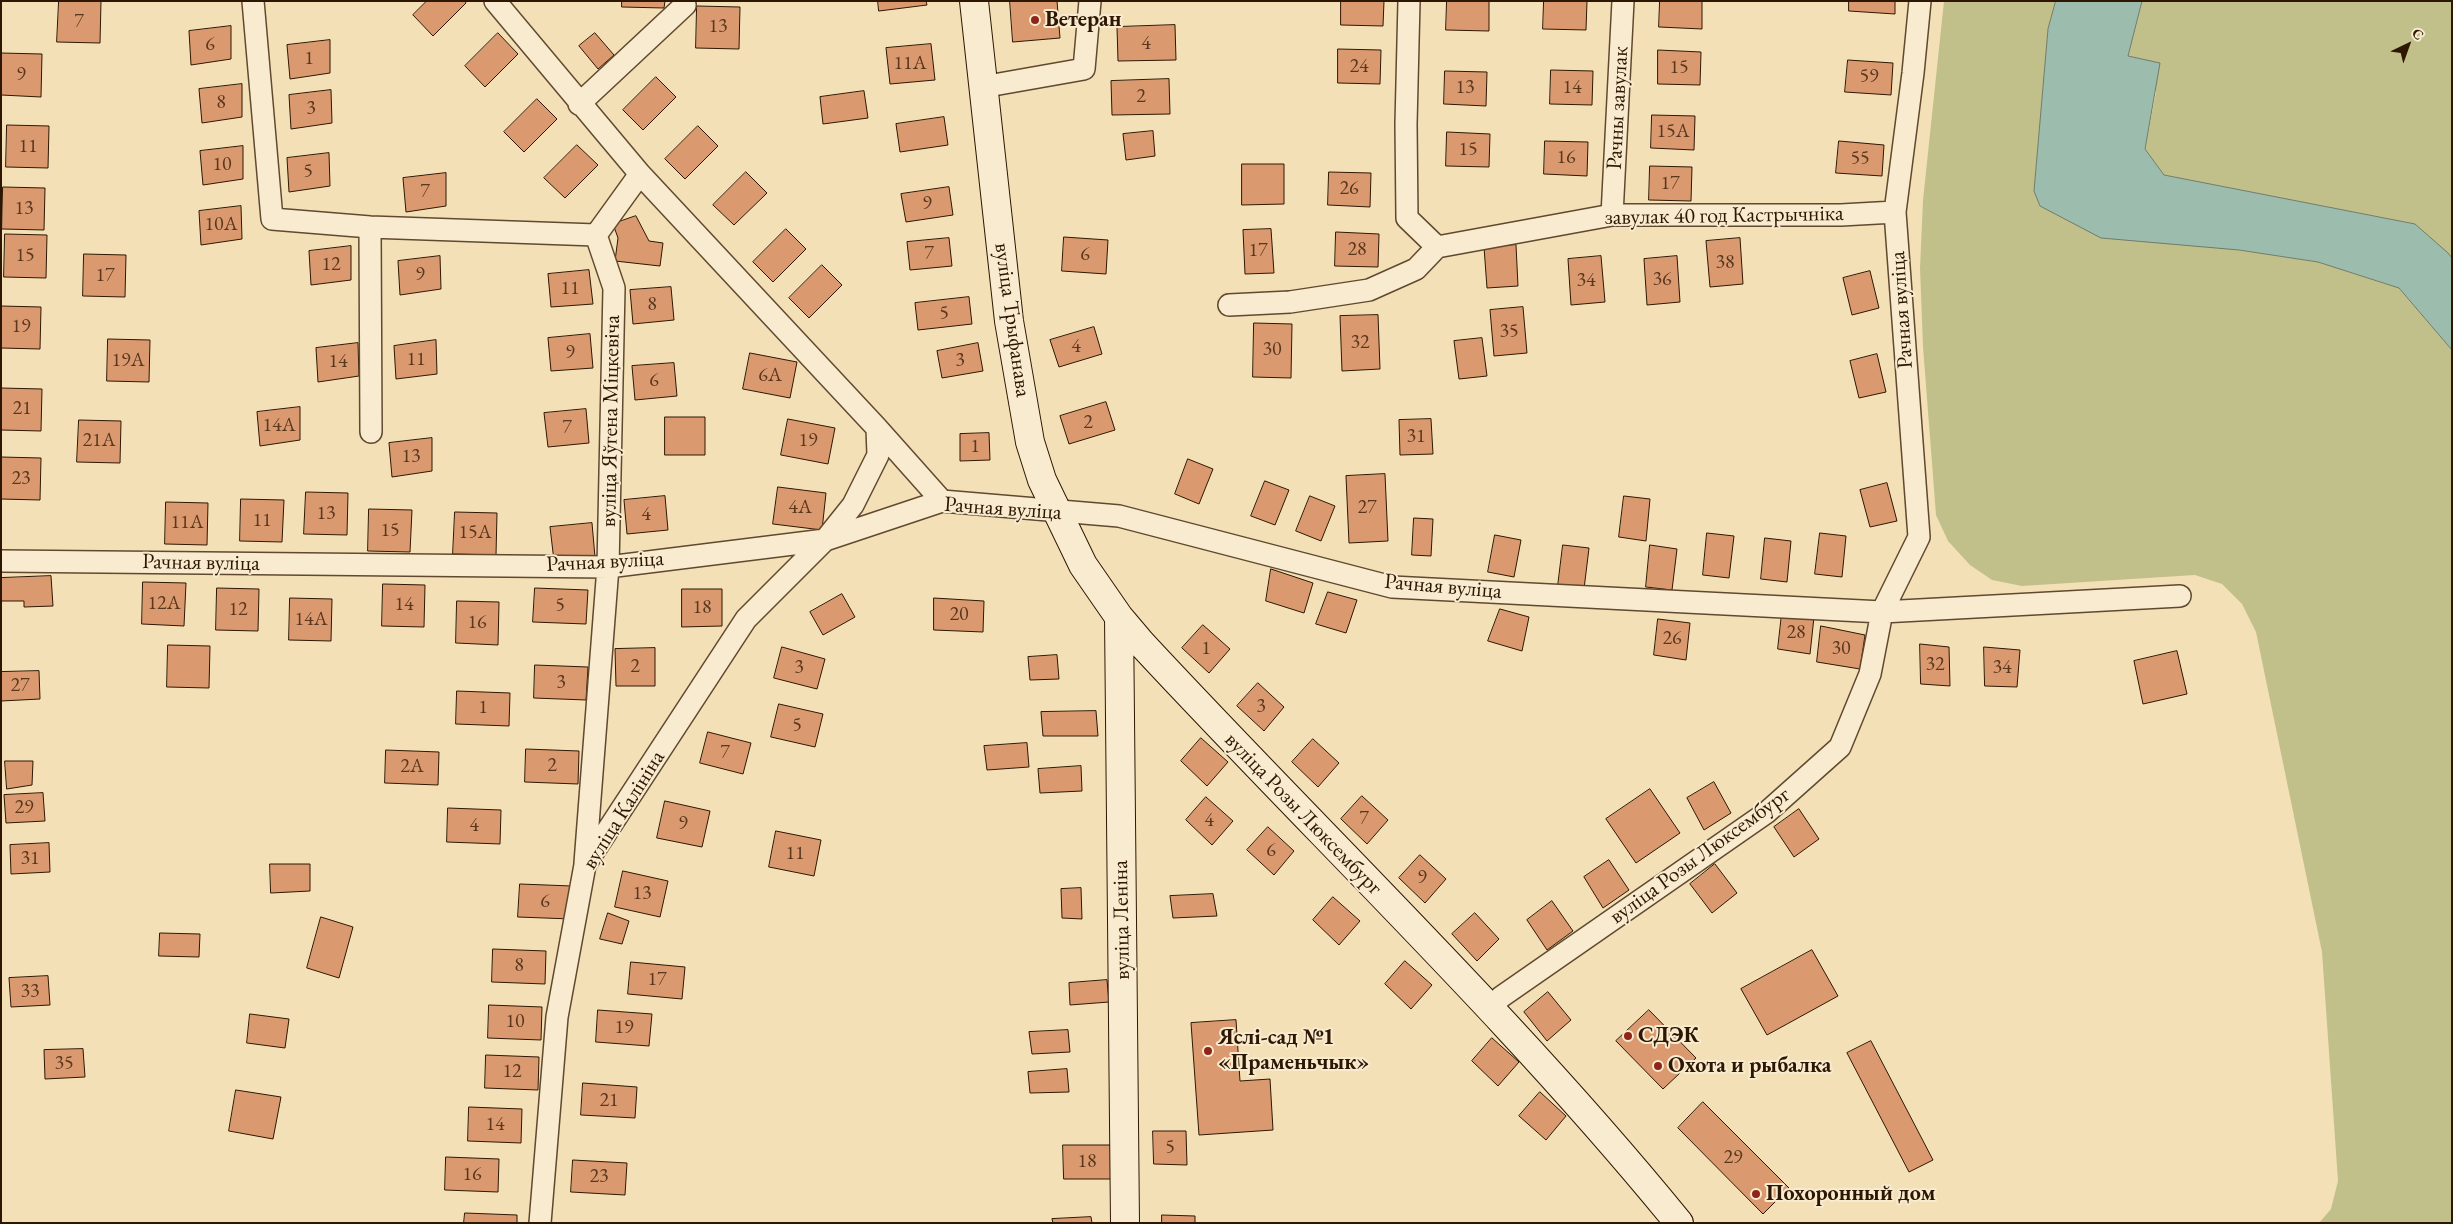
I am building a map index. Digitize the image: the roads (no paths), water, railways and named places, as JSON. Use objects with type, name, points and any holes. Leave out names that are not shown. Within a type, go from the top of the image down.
[{"type":"street","points":[[252,1],[272,219],[370,227],[596,235],[640,174]]},
{"type":"street","points":[[495,1],[579,104],[640,174],[877,428],[942,501]]},
{"type":"street","points":[[579,104],[684,5],[684,1]]},
{"type":"street","name":"вуліца Трыфанава","points":[[974,1],[1009,321],[1030,442],[1042,480],[1083,565],[1119,617]]},
{"type":"street","points":[[982,86],[1084,69],[1090,1]]},
{"type":"street","points":[[1229,305],[1290,302],[1369,290],[1416,269],[1436,247],[1407,218],[1406,124],[1409,1]]},
{"type":"street","name":"Рачны завулак","points":[[1612,215],[1623,1]]},
{"type":"street","name":"Рачная вуліца","points":[[1882,612],[1919,537],[1895,212],[1913,73],[1920,1]]},
{"type":"street","name":"завулак 40 год Кастрычніка","points":[[1436,247],[1612,215],[1841,215],[1895,212]]},
{"type":"street","points":[[370,227],[371,432]]},
{"type":"street","name":"вуліца Яўгена Міцкевіча","points":[[585,865],[608,567],[614,288],[596,235]]},
{"type":"street","name":"вуліца Калініна","points":[[540,1223],[557,1017],[585,865],[746,619],[825,540],[853,505],[878,455],[877,428]]},
{"type":"street","name":"Рачная вуліца","points":[[1,561],[608,567],[825,540],[942,501],[1119,516],[1392,586],[1882,612],[2180,596]]},
{"type":"street","name":"вуліца Розы Люксембург","points":[[1490,1009],[1501,997],[1766,813],[1840,748],[1870,674],[1882,612]]},
{"type":"street","name":"вуліца Розы Люксембург","points":[[1119,617],[1183,688],[1490,1009],[1623,1154],[1679,1223]]},
{"type":"street","name":"вуліца Леніна","points":[[1119,617],[1125,1223]]},
{"type":"place","name":"Ветеран","points":[[1035,20]]},
{"type":"place","name":"СДЭК","points":[[1628,1036]]},
{"type":"place","name":"Яслі-сад №1 «Праменьчык»","points":[[1208,1051]]},
{"type":"place","name":"Охота и рыбалка","points":[[1658,1066]]},
{"type":"place","name":"Похоронный дом","points":[[1756,1194]]}]
